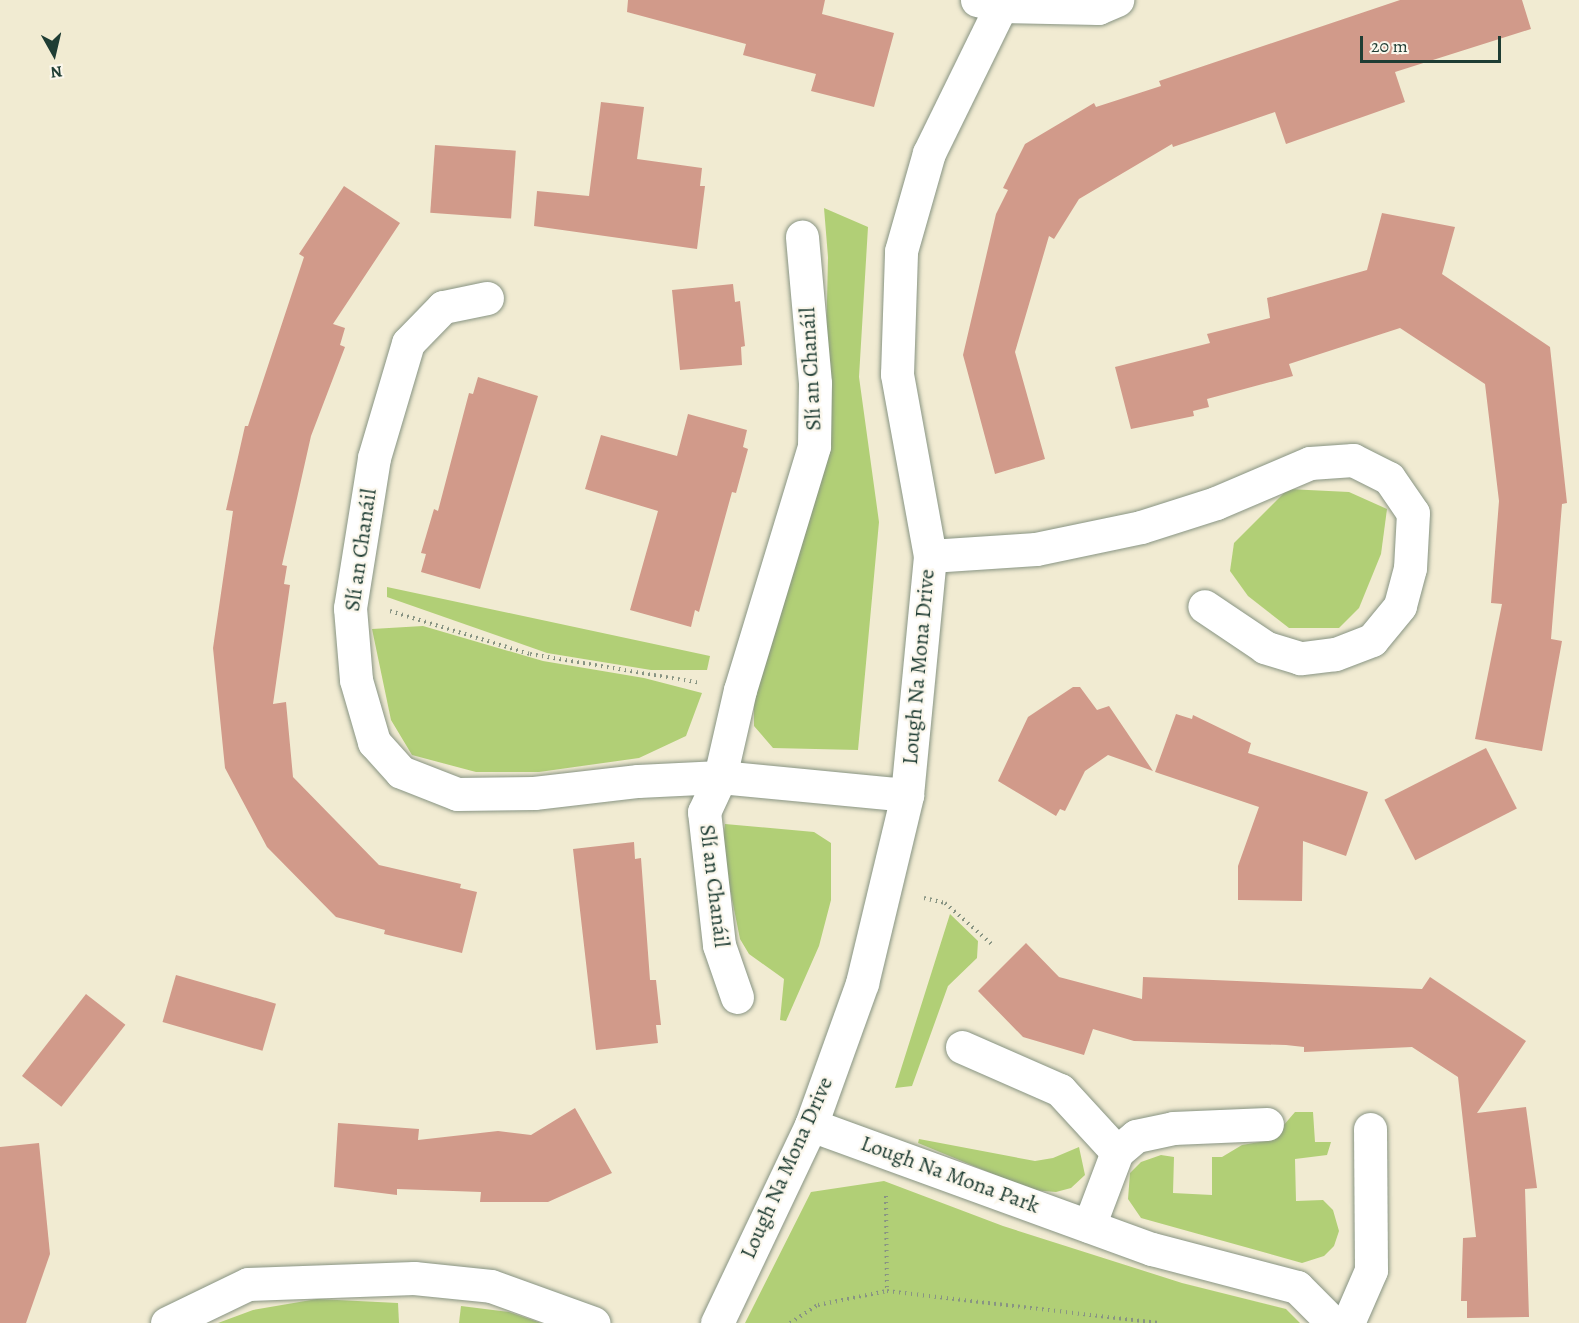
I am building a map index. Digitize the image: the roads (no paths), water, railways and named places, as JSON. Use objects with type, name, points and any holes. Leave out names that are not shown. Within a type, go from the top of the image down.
[{"type":"street","points":[[994,2],[1098,8],[1117,0]]},
{"type":"street","name":"Lough Na Mona Drive","points":[[717,1323],[811,1125],[862,983],[907,795],[930,556],[897,374],[901,251],[929,153],[994,2]]},
{"type":"street","name":"Slí an Chanáil","points":[[737,997],[719,945],[704,812],[720,777],[740,690],[814,446],[815,383],[802,237]]},
{"type":"street","name":"Slí an Chanáil","points":[[487,298],[442,307],[408,343],[374,458],[350,608],[356,680],[374,742],[401,772],[457,794],[534,793],[638,781],[720,777],[907,795]]},
{"type":"street","points":[[930,556],[1036,549],[1141,526],[1216,503],[1310,463],[1353,460],[1389,478],[1413,513],[1410,568],[1400,606],[1372,640],[1335,654],[1300,658],[1265,647],[1204,606]]},
{"type":"street","points":[[962,1047],[1060,1090],[1117,1152]]},
{"type":"street","points":[[1089,1226],[1117,1152],[1136,1137],[1173,1128],[1267,1124]]},
{"type":"street","name":"Lough Na Mona Park","points":[[811,1125],[1152,1249],[1297,1287],[1333,1323]]},
{"type":"street","points":[[1348,1323],[1371,1270],[1370,1129]]},
{"type":"street","points":[[167,1323],[248,1284],[414,1278],[491,1286],[593,1323]]}]
